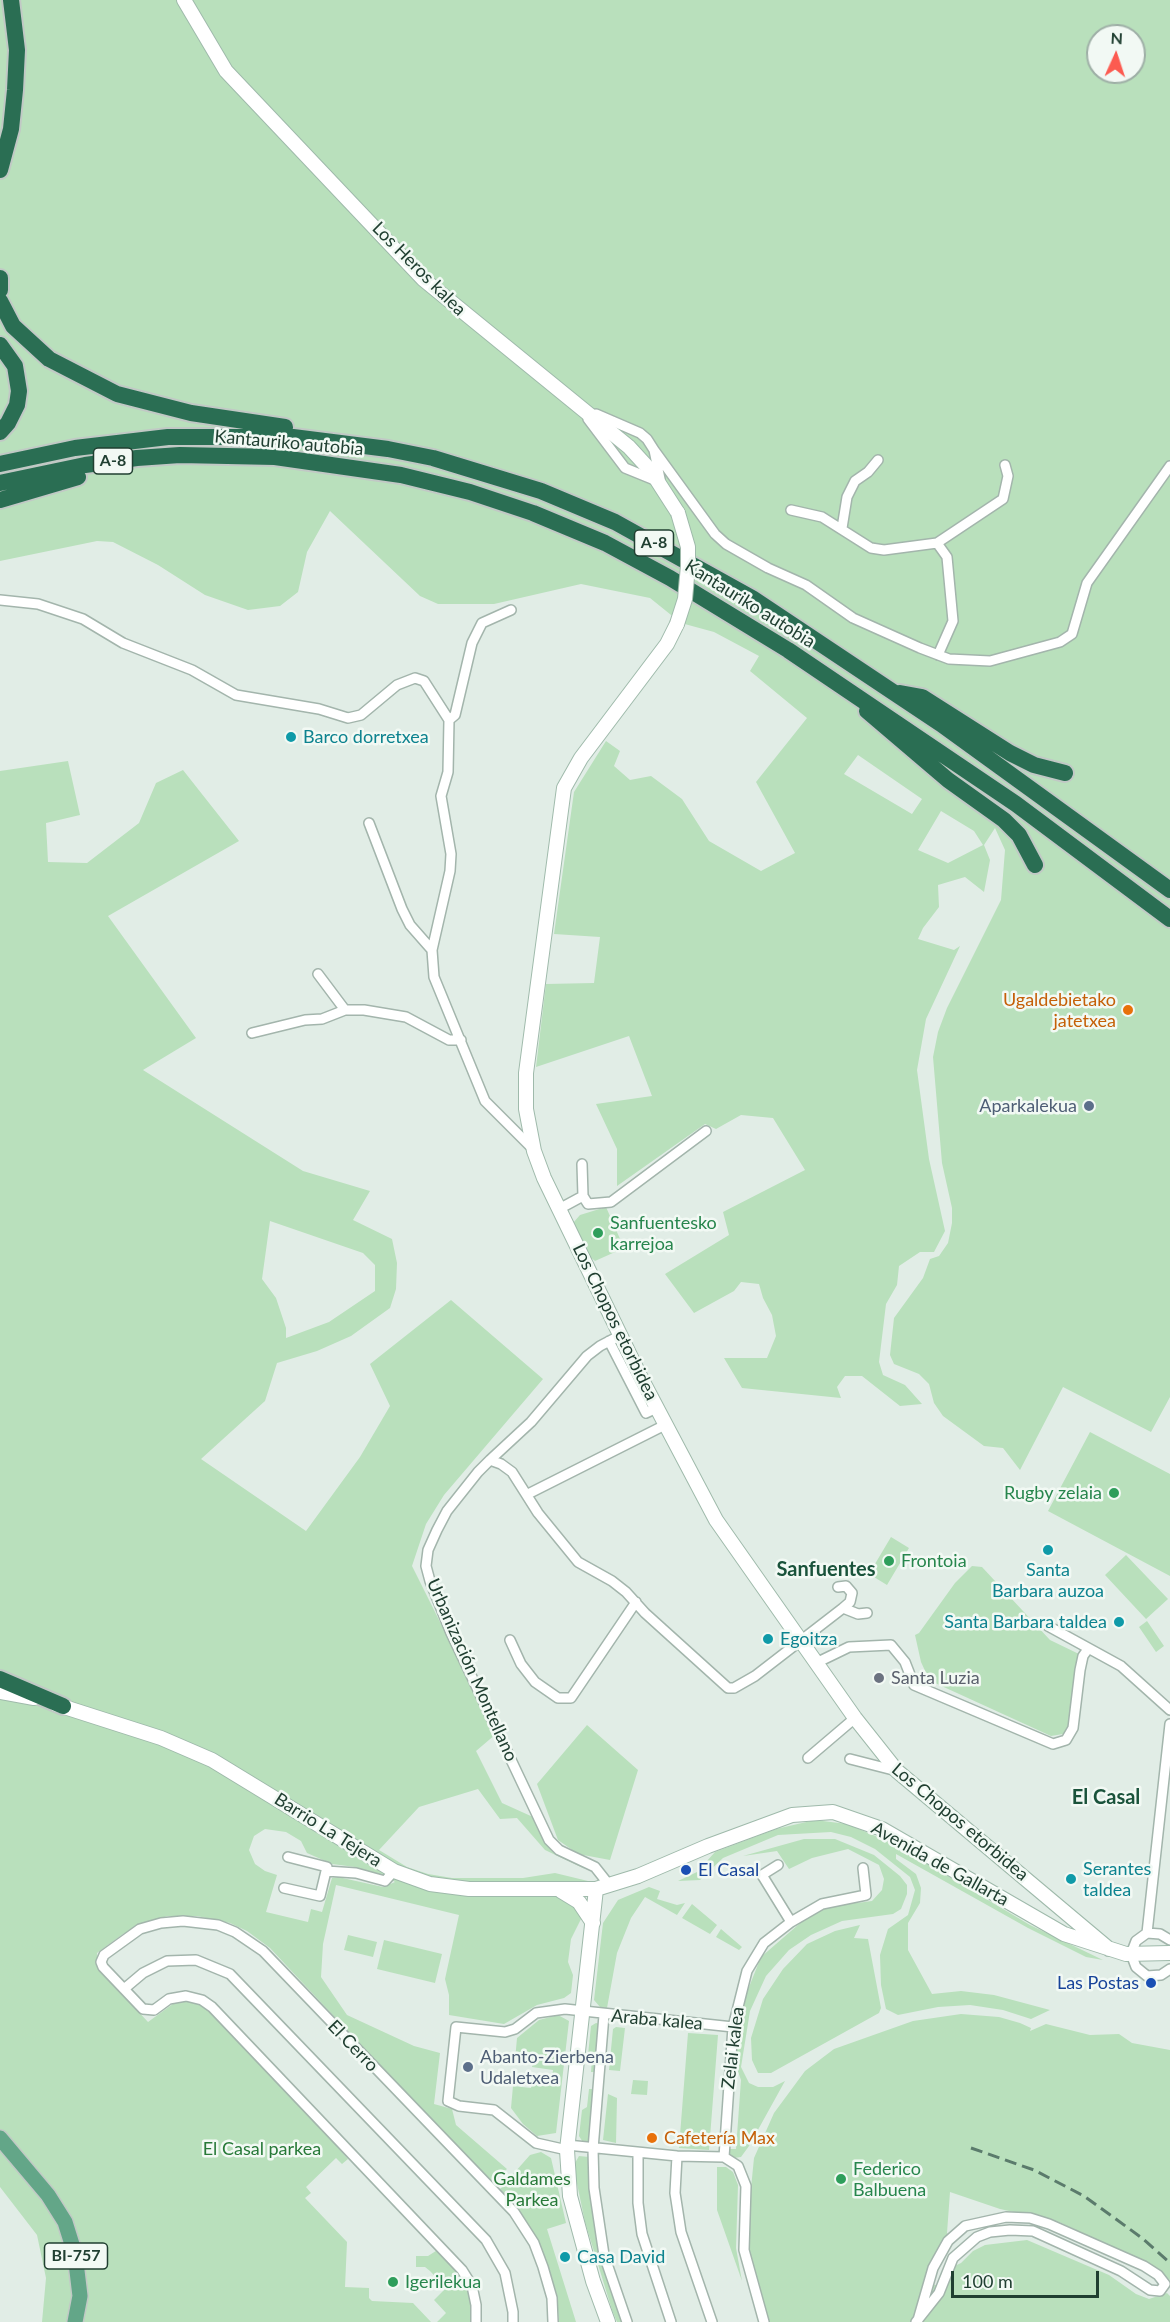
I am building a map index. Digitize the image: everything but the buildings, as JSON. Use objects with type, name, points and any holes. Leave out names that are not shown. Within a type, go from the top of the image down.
[{"type":"highway","points":[[1,0],[10,35],[16,74]]},
{"type":"highway","points":[[0,170],[11,129],[16,74],[13,5]]},
{"type":"highway","points":[[0,278],[0,290]]},
{"type":"highway","points":[[0,301],[13,326],[49,359],[117,394],[191,413],[362,439],[388,449]]},
{"type":"highway","points":[[0,345],[15,366],[19,391],[17,405],[0,432]]},
{"type":"highway","name":"Kantauriko autobia","points":[[0,464],[117,442],[205,436],[293,437],[388,449],[506,478],[615,522],[752,598],[895,692],[1029,786],[1170,890]]},
{"type":"highway","points":[[0,500],[90,473],[227,455]]},
{"type":"highway","name":"Kantauriko autobia","points":[[0,483],[85,465],[137,458],[227,455],[322,462],[401,475],[470,492],[533,513],[605,543],[739,618],[1016,804],[1170,919]]},
{"type":"highway","points":[[895,692],[922,697],[1010,753],[1034,765],[1065,773]]},
{"type":"highway","points":[[855,695],[871,716],[948,780],[1004,820],[1018,835],[1035,865]]},
{"type":"highway","points":[[0,1679],[63,1706]]},
{"type":"main road","name":"BI-757","points":[[0,2138],[48,2195],[65,2222],[75,2254],[80,2296],[75,2322]]},
{"type":"street","name":"Los Heros kalea","points":[[184,0],[226,71],[423,279],[652,466],[678,513],[688,547],[685,599],[677,624]]},
{"type":"street","points":[[580,407],[632,429],[647,439],[715,534],[726,544],[768,568],[806,585],[853,618],[949,659],[990,661],[1060,642],[1072,634],[1087,583],[1170,466]]},
{"type":"street","points":[[580,407],[625,468],[660,483]]},
{"type":"street","points":[[612,452],[617,437],[632,429]]},
{"type":"street","points":[[652,466],[654,450]]},
{"type":"street","points":[[842,528],[847,497],[855,481],[868,472],[878,460]]},
{"type":"street","points":[[621,462],[652,466],[680,485]]},
{"type":"street","points":[[791,510],[822,517],[842,528],[860,543],[878,549],[937,543],[1003,499],[1008,476],[1005,465]]},
{"type":"street","points":[[937,543],[947,557],[953,621],[938,655]]},
{"type":"street","points":[[0,600],[38,604],[83,619],[123,643],[192,670],[236,695],[319,709],[348,718],[361,715],[397,685],[415,678],[424,681],[449,720],[448,772],[441,796],[451,854],[450,871],[432,950],[437,988],[485,1101],[534,1151]]},
{"type":"street","points":[[449,720],[455,715],[472,643],[478,630],[482,624],[511,610]]},
{"type":"street","name":"Los Chopos etorbidea","points":[[677,624],[667,644],[581,758],[564,788],[526,1073],[526,1109],[534,1151],[615,1338],[657,1408],[716,1520],[855,1718],[897,1771],[1109,1949]]},
{"type":"street","points":[[369,823],[402,909],[410,925],[432,950]]},
{"type":"street","points":[[318,974],[345,1010]]},
{"type":"street","points":[[252,1033],[305,1020],[322,1019],[345,1010],[364,1010],[406,1017],[448,1040],[461,1040]]},
{"type":"street","points":[[582,1164],[583,1196],[588,1204],[611,1202],[706,1131]]},
{"type":"street","points":[[559,1209],[583,1196]]},
{"type":"street","name":"Urbanización Montellano","points":[[603,1887],[595,1867],[559,1850],[549,1840],[451,1633],[426,1566],[428,1550],[447,1511],[490,1460],[531,1422],[587,1356],[615,1338]]},
{"type":"street","points":[[528,1494],[665,1425]]},
{"type":"street","points":[[490,1460],[512,1472],[538,1513],[578,1562],[612,1581],[711,1675],[728,1688],[734,1688],[755,1676],[850,1602],[852,1593],[846,1587],[838,1587]]},
{"type":"street","points":[[510,1640],[521,1664],[535,1682],[558,1698],[571,1698],[636,1602]]},
{"type":"street","points":[[843,1608],[858,1614],[867,1613]]},
{"type":"street","points":[[1048,1626],[1121,1666],[1170,1710]]},
{"type":"street","points":[[816,1663],[849,1647],[891,1645],[905,1662],[914,1685],[1053,1744],[1066,1740],[1073,1728],[1080,1670],[1083,1656],[1088,1649]]},
{"type":"street","name":"Barrio La Tejera","points":[[0,1692],[63,1706],[161,1738],[212,1760],[394,1871],[417,1881],[448,1887],[558,1890],[603,1887]]},
{"type":"street","points":[[808,1758],[855,1718]]},
{"type":"street","points":[[1147,1933],[1170,1724]]},
{"type":"street","points":[[850,1759],[897,1771]]},
{"type":"street","name":"Avenida de Gallarta","points":[[603,1887],[792,1815],[833,1812],[882,1829],[1064,1934],[1131,1954],[1170,1953]]},
{"type":"street","points":[[284,1888],[320,1896],[327,1867],[288,1857]]},
{"type":"street","points":[[778,1865],[762,1875],[791,1922]]},
{"type":"street","name":"Zelai kalea","points":[[724,2157],[733,2026],[743,1986],[754,1959],[764,1944],[791,1922],[822,1904],[866,1895],[864,1868]]},
{"type":"street","points":[[326,1871],[356,1873],[385,1881],[394,1871]]},
{"type":"street","points":[[603,1887],[592,1923],[567,2148],[570,2196],[593,2281],[609,2322]]},
{"type":"street","points":[[558,1890],[579,1902],[592,1923]]},
{"type":"street","points":[[1064,1934],[1070,1914]]},
{"type":"street","name":"El Cerro","points":[[476,2322],[476,2305],[472,2286],[462,2270],[212,2007],[202,2000],[186,1996],[169,1999],[154,2010],[143,2009],[103,1967],[102,1959],[119,1941],[140,1929],[161,1923],[198,1922],[218,1925],[251,1942],[514,2212],[534,2243],[543,2268],[552,2298],[553,2322]]},
{"type":"street","points":[[1170,1940],[1160,1934],[1147,1933],[1136,1941],[1131,1954],[1136,1967],[1147,1976],[1161,1975],[1170,1969]]},
{"type":"street","points":[[124,1989],[143,1973],[167,1961],[196,1960],[230,1974],[486,2240],[505,2273],[513,2322]]},
{"type":"street","points":[[582,2012],[547,2010],[505,2032],[456,2027],[448,2100],[459,2106],[494,2110],[536,2143],[593,2150],[724,2157],[738,2166],[746,2186],[744,2250],[764,2322]]},
{"type":"street","name":"Araba kalea","points":[[582,2012],[733,2026]]},
{"type":"street","points":[[604,2015],[593,2150],[594,2188],[599,2234],[604,2255],[627,2322]]},
{"type":"street","points":[[638,2153],[638,2203],[642,2234],[671,2322]]},
{"type":"street","points":[[677,2156],[675,2193],[681,2232],[712,2322]]},
{"type":"street","points":[[1006,2217],[1030,2218],[1049,2224],[1144,2266],[1158,2275],[1165,2284],[1160,2291],[1150,2290],[1120,2271],[1033,2231],[990,2232],[977,2237],[953,2258],[939,2293],[917,2321],[933,2268],[948,2241],[965,2226],[1006,2217]]},
{"type":"green space","points":[[0,0],[1170,0],[1170,1397],[1151,1432],[1063,1387],[1020,1470],[1003,1448],[984,1446],[943,1416],[934,1403],[929,1384],[919,1374],[894,1364],[890,1355],[894,1318],[923,1278],[930,1259],[939,1256],[948,1243],[952,1223],[952,1208],[942,1163],[933,1057],[938,1032],[947,1008],[1001,900],[1005,850],[995,828],[984,845],[990,860],[984,892],[965,877],[938,885],[939,907],[923,928],[918,939],[954,950],[960,946],[926,1019],[917,1070],[929,1159],[945,1231],[934,1252],[920,1252],[899,1266],[897,1285],[886,1304],[879,1362],[883,1375],[905,1385],[922,1404],[900,1406],[862,1376],[845,1376],[837,1387],[841,1398],[742,1388],[724,1358],[767,1358],[776,1336],[772,1315],[759,1284],[741,1282],[734,1291],[694,1313],[665,1274],[729,1235],[723,1212],[805,1170],[773,1118],[741,1115],[716,1129],[705,1124],[617,1186],[617,1149],[596,1104],[652,1096],[629,1036],[536,1067],[546,984],[594,983],[600,937],[554,934],[574,792],[606,741],[620,751],[614,766],[630,780],[651,776],[682,799],[709,841],[761,871],[795,853],[756,782],[807,718],[750,671],[759,656],[714,632],[681,623],[650,598],[581,584],[494,604],[438,604],[420,596],[330,511],[307,552],[298,592],[280,606],[248,610],[205,595],[158,565],[113,542],[97,541],[0,561]],"holes":[[[858,755],[922,799],[912,814],[844,774]],[[941,811],[974,831],[983,845],[948,863],[918,850]]]},
{"type":"green space","name":"El Casal parkea","points":[[68,761],[80,815],[46,823],[48,862],[87,863],[139,823],[156,783],[183,770],[239,841],[108,916],[196,1038],[143,1070],[303,1171],[370,1191],[353,1220],[392,1239],[397,1263],[396,1289],[390,1308],[351,1336],[317,1351],[277,1363],[265,1401],[201,1459],[306,1531],[360,1457],[390,1406],[370,1364],[451,1300],[543,1379],[444,1495],[426,1524],[412,1566],[496,1734],[476,1751],[502,1803],[533,1817],[553,1849],[585,1869],[545,1850],[517,1818],[500,1819],[478,1789],[419,1807],[379,1850],[407,1867],[428,1874],[452,1878],[523,1878],[555,1873],[588,1881],[564,1899],[569,1900],[582,1917],[571,1939],[568,1962],[573,1975],[571,1993],[564,1998],[537,2005],[504,2024],[449,2015],[449,1995],[445,1979],[459,1915],[336,1885],[323,1944],[321,1977],[347,2015],[414,2046],[440,2053],[434,2104],[452,2109],[456,2125],[507,2169],[491,2184],[270,1948],[247,1931],[230,1923],[197,1916],[167,1916],[123,1934],[97,1953],[98,1968],[148,2022],[177,2001],[197,2002],[212,2012],[334,2143],[348,2159],[342,2164],[336,2158],[306,2187],[311,2193],[305,2198],[347,2242],[345,2287],[369,2288],[369,2298],[372,2301],[413,2303],[431,2322],[42,2322],[46,2278],[37,2235],[0,2187],[0,771]],"holes":[[[270,1221],[363,1253],[375,1265],[375,1291],[329,1322],[286,1338],[286,1328],[276,1298],[262,1279]],[[265,1829],[286,1832],[301,1841],[307,1853],[332,1864],[355,1867],[378,1877],[385,1875],[395,1882],[383,1887],[338,1877],[332,1878],[322,1912],[311,1909],[308,1922],[266,1912],[277,1875],[255,1864],[249,1850],[254,1836]]]},
{"type":"green space","name":"Sanfuentesko karrejoa","points":[[606,1207],[624,1248],[595,1261],[588,1255],[573,1223],[580,1215]]},
{"type":"green space","name":"Rugby zelaia","points":[[1090,1432],[1170,1474],[1170,1576],[1048,1511]]},
{"type":"green space","name":"Frontoia","points":[[891,1537],[909,1548],[887,1585],[869,1574]]},
{"type":"green space","points":[[1126,1555],[1168,1599],[1146,1619],[1105,1575]]},
{"type":"green space","points":[[972,1566],[982,1567],[1050,1640],[1081,1655],[1069,1729],[1063,1734],[1051,1736],[935,1683],[927,1675],[921,1662],[915,1635],[919,1633],[955,1583]]},
{"type":"green space","points":[[1147,1621],[1164,1646],[1156,1652],[1139,1627]]},
{"type":"green space","points":[[587,1725],[638,1770],[610,1860],[578,1854],[558,1840],[537,1784]]},
{"type":"green space","points":[[815,1820],[847,1824],[892,1843],[1030,1925],[1103,1960],[1086,1957],[1028,1928],[896,1854],[896,1859],[916,1874],[921,1888],[920,1903],[908,1923],[908,1950],[932,1994],[961,1991],[994,1995],[1050,2010],[1031,2019],[1003,2010],[970,2005],[938,2007],[898,2015],[886,2009],[881,1985],[880,1955],[888,1929],[908,1915],[915,1890],[910,1877],[875,1849],[851,1837],[831,1832],[778,1835],[723,1858],[700,1880],[678,1881],[697,1872],[715,1852],[776,1829]]},
{"type":"green space","points":[[804,1839],[835,1839],[874,1855],[900,1876],[907,1885],[907,1894],[901,1909],[893,1914],[842,1921],[811,1935],[789,1950],[766,1976],[750,2011],[741,2067],[749,2083],[758,2087],[773,2087],[785,2081],[749,2146],[741,2157],[734,2158],[728,2155],[728,2149],[736,2149],[741,2080],[736,2066],[737,2039],[743,2002],[761,1957],[806,1918],[826,1908],[857,1901],[857,1903],[872,1901],[882,1890],[884,1879],[879,1865],[848,1849],[812,1858],[789,1869],[777,1851],[743,1856]]},
{"type":"green space","points":[[649,1887],[660,1891],[657,1899],[677,1905],[685,1903],[677,1915],[645,1897],[631,1918],[617,1953],[607,2008],[600,2007],[594,2000],[603,1923],[618,1900]]},
{"type":"green space","points":[[692,1904],[717,1925],[710,1934],[682,1918]]},
{"type":"green space","points":[[860,1925],[854,1938],[868,1939],[881,2008],[879,2013],[771,2073],[758,2073],[752,2060],[751,2038],[763,1999],[783,1969],[807,1944],[835,1931]]},
{"type":"green space","points":[[721,1929],[742,1947],[739,1950],[716,1937]]},
{"type":"green space","points":[[348,1935],[377,1942],[373,1957],[344,1950]]},
{"type":"green space","points":[[384,1940],[442,1954],[435,1983],[377,1969]]},
{"type":"green space","points":[[961,2014],[999,2017],[1020,2023],[1031,2028],[1030,2031],[1046,2024],[1090,2035],[1119,2034],[1132,2043],[1170,2050],[1170,2280],[1145,2262],[1059,2222],[1000,2209],[950,2192],[947,2233],[953,2239],[941,2255],[932,2284],[939,2286],[944,2271],[961,2263],[973,2251],[985,2245],[1027,2240],[1109,2275],[1136,2294],[1149,2299],[1167,2293],[1170,2296],[1170,2322],[768,2322],[748,2251],[747,2228],[754,2158],[774,2113],[805,2071],[834,2049],[913,2021]]},
{"type":"green space","points":[[558,2015],[569,2021],[556,2133],[537,2136],[523,2124],[511,2108],[513,2086],[531,2088],[532,2082],[551,2084],[553,2070],[532,2067],[533,2061],[515,2060],[517,2038],[539,2020]]},
{"type":"green space","points":[[596,2023],[601,2024],[596,2072],[591,2072],[592,2059],[588,2055],[591,2026]]},
{"type":"green space","points":[[625,2028],[620,2071],[609,2070],[613,2029]]},
{"type":"green space","points":[[688,2033],[718,2035],[709,2150],[679,2148]]},
{"type":"green space","points":[[633,2080],[648,2081],[647,2095],[631,2094]]},
{"type":"green space","points":[[589,2089],[595,2089],[590,2144],[584,2144],[579,2136],[582,2110],[587,2107]]},
{"type":"green space","points":[[608,2094],[617,2098],[616,2143],[603,2140]]},
{"type":"green space","name":"Galdames Parkea","points":[[541,2152],[551,2158],[566,2223],[547,2229],[576,2322],[559,2322],[557,2295],[544,2257],[520,2212],[500,2189],[530,2155]]},
{"type":"green space","points":[[579,2156],[589,2157],[590,2189],[596,2236],[622,2322],[617,2322],[612,2310],[585,2222],[575,2174],[575,2163]]},
{"type":"green space","points":[[717,2167],[726,2167],[733,2172],[738,2185],[736,2248],[742,2281],[717,2210]]},
{"type":"green space","points":[[439,2249],[468,2286],[472,2299],[472,2322],[437,2322],[446,2313],[434,2300],[446,2288],[425,2267],[416,2267],[416,2256],[428,2256]]},
{"type":"railway","points":[[971,2148],[1034,2170],[1084,2196],[1142,2238],[1170,2263]]},
{"type":"place","name":"Barco dorretxea","points":[[291,737]]},
{"type":"place","name":"Ugaldebietako jatetxea","points":[[1128,1010]]},
{"type":"place","name":"Aparkalekua","points":[[1089,1106]]},
{"type":"place","name":"Sanfuentesko karrejoa","points":[[598,1233]]},
{"type":"place","name":"Rugby zelaia","points":[[1114,1493]]},
{"type":"place","name":"Santa Barbara auzoa","points":[[1048,1550]]},
{"type":"place","name":"Frontoia","points":[[889,1561]]},
{"type":"place","name":"Santa Barbara taldea","points":[[1119,1622]]},
{"type":"place","name":"Egoitza","points":[[768,1639]]},
{"type":"place","name":"Santa Luzia","points":[[879,1678]]},
{"type":"place","name":"El Casal","points":[[686,1870]]},
{"type":"place","name":"Serantes taldea","points":[[1071,1879]]},
{"type":"place","name":"Las Postas","points":[[1151,1983]]},
{"type":"place","name":"Abanto-Zierbena Udaletxea","points":[[468,2067]]},
{"type":"place","name":"Cafetería Max","points":[[652,2138]]},
{"type":"place","name":"Federico Balbuena","points":[[841,2179]]},
{"type":"place","name":"Casa David","points":[[565,2257]]},
{"type":"place","name":"Igerilekua","points":[[393,2282]]},
{"type":"district","name":"Sanfuentes","points":[[826,1570]]},
{"type":"district","name":"El Casal","points":[[1106,1798]]}]
